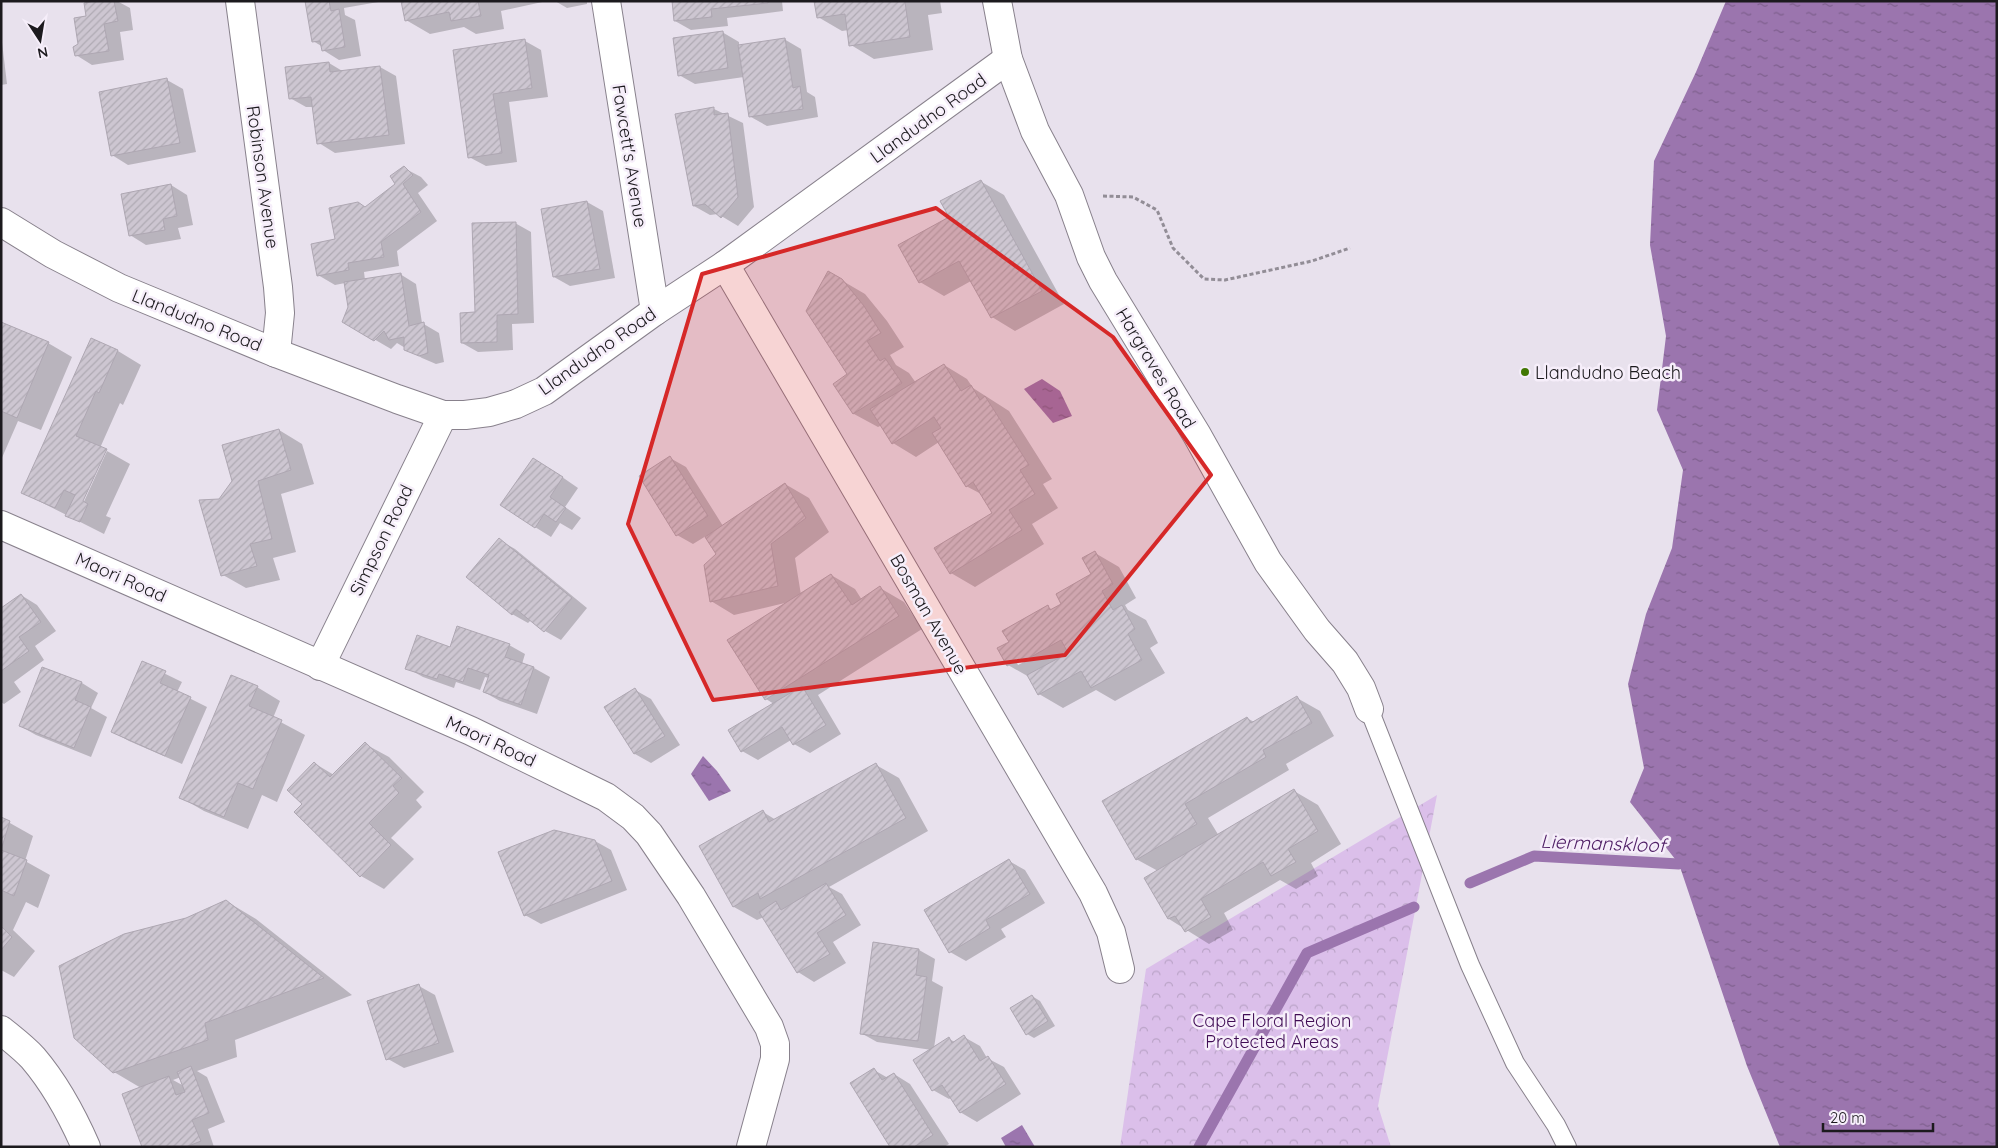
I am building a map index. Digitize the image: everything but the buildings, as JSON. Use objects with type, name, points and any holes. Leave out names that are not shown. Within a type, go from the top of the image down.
[{"type":"street","name":"Robinson Avenue","points":[[240,1],[278,287],[280,313],[276,352]]},
{"type":"street","name":"Fawcett's Avenue","points":[[606,1],[655,312]]},
{"type":"street","name":"Hargraves Road","points":[[997,1],[1008,59],[1035,131],[1069,195],[1091,257],[1103,281],[1197,435],[1268,562],[1318,630],[1345,662],[1361,688],[1369,709]]},
{"type":"street","name":"Llandudno Road","points":[[1,222],[53,254],[119,288],[397,400],[443,415],[489,412],[516,404],[544,391],[725,265],[1008,59]]},
{"type":"street","name":"Bosman Avenue","points":[[725,265],[1092,893],[1111,932],[1120,969]]},
{"type":"street","name":"Simpson Road","points":[[320,666],[443,415]]},
{"type":"street","name":"Maori Road","points":[[1,525],[471,731],[562,774],[606,798],[633,817],[648,834],[691,896],[769,1027],[775,1044],[776,1059],[751,1147]]},
{"type":"street","points":[[1,1030],[32,1056],[55,1086],[75,1122],[86,1147]]},
{"type":"lane","points":[[1369,709],[1474,974],[1515,1063],[1556,1125],[1567,1147]]},
{"type":"path","points":[[1069,195],[1133,197],[1157,210],[1173,248],[1204,278],[1226,280],[1312,260],[1350,248]]},
{"type":"highlighted area","points":[[936,208],[1113,337],[1211,475],[1065,655],[713,700],[628,524],[702,274]]},
{"type":"green space","name":"Cape Floral Region Protected Areas","points":[[1437,795],[1378,1106],[1391,1147],[1120,1147],[1146,969]]},
{"type":"water","points":[[1726,1],[1997,1],[1997,1147],[1780,1147],[1747,1066],[1679,864],[1630,802],[1644,768],[1628,684],[1646,614],[1672,548],[1683,470],[1657,410],[1666,336],[1650,245],[1654,161],[1696,72]]},
{"type":"water","points":[[1042,379],[1060,391],[1072,416],[1053,423],[1024,389]]},
{"type":"water","points":[[703,756],[717,771],[731,791],[709,801],[691,774]]},
{"type":"water","points":[[1022,1125],[1035,1147],[1006,1147],[1001,1138]]},
{"type":"waterway","name":"Liermanskloof","points":[[1470,883],[1534,856],[1679,864]]},
{"type":"waterway","name":"Liermanskloof","points":[[1199,1147],[1307,953],[1414,907]]},
{"type":"place","name":"Llandudno Beach","points":[[1525,372]]}]
